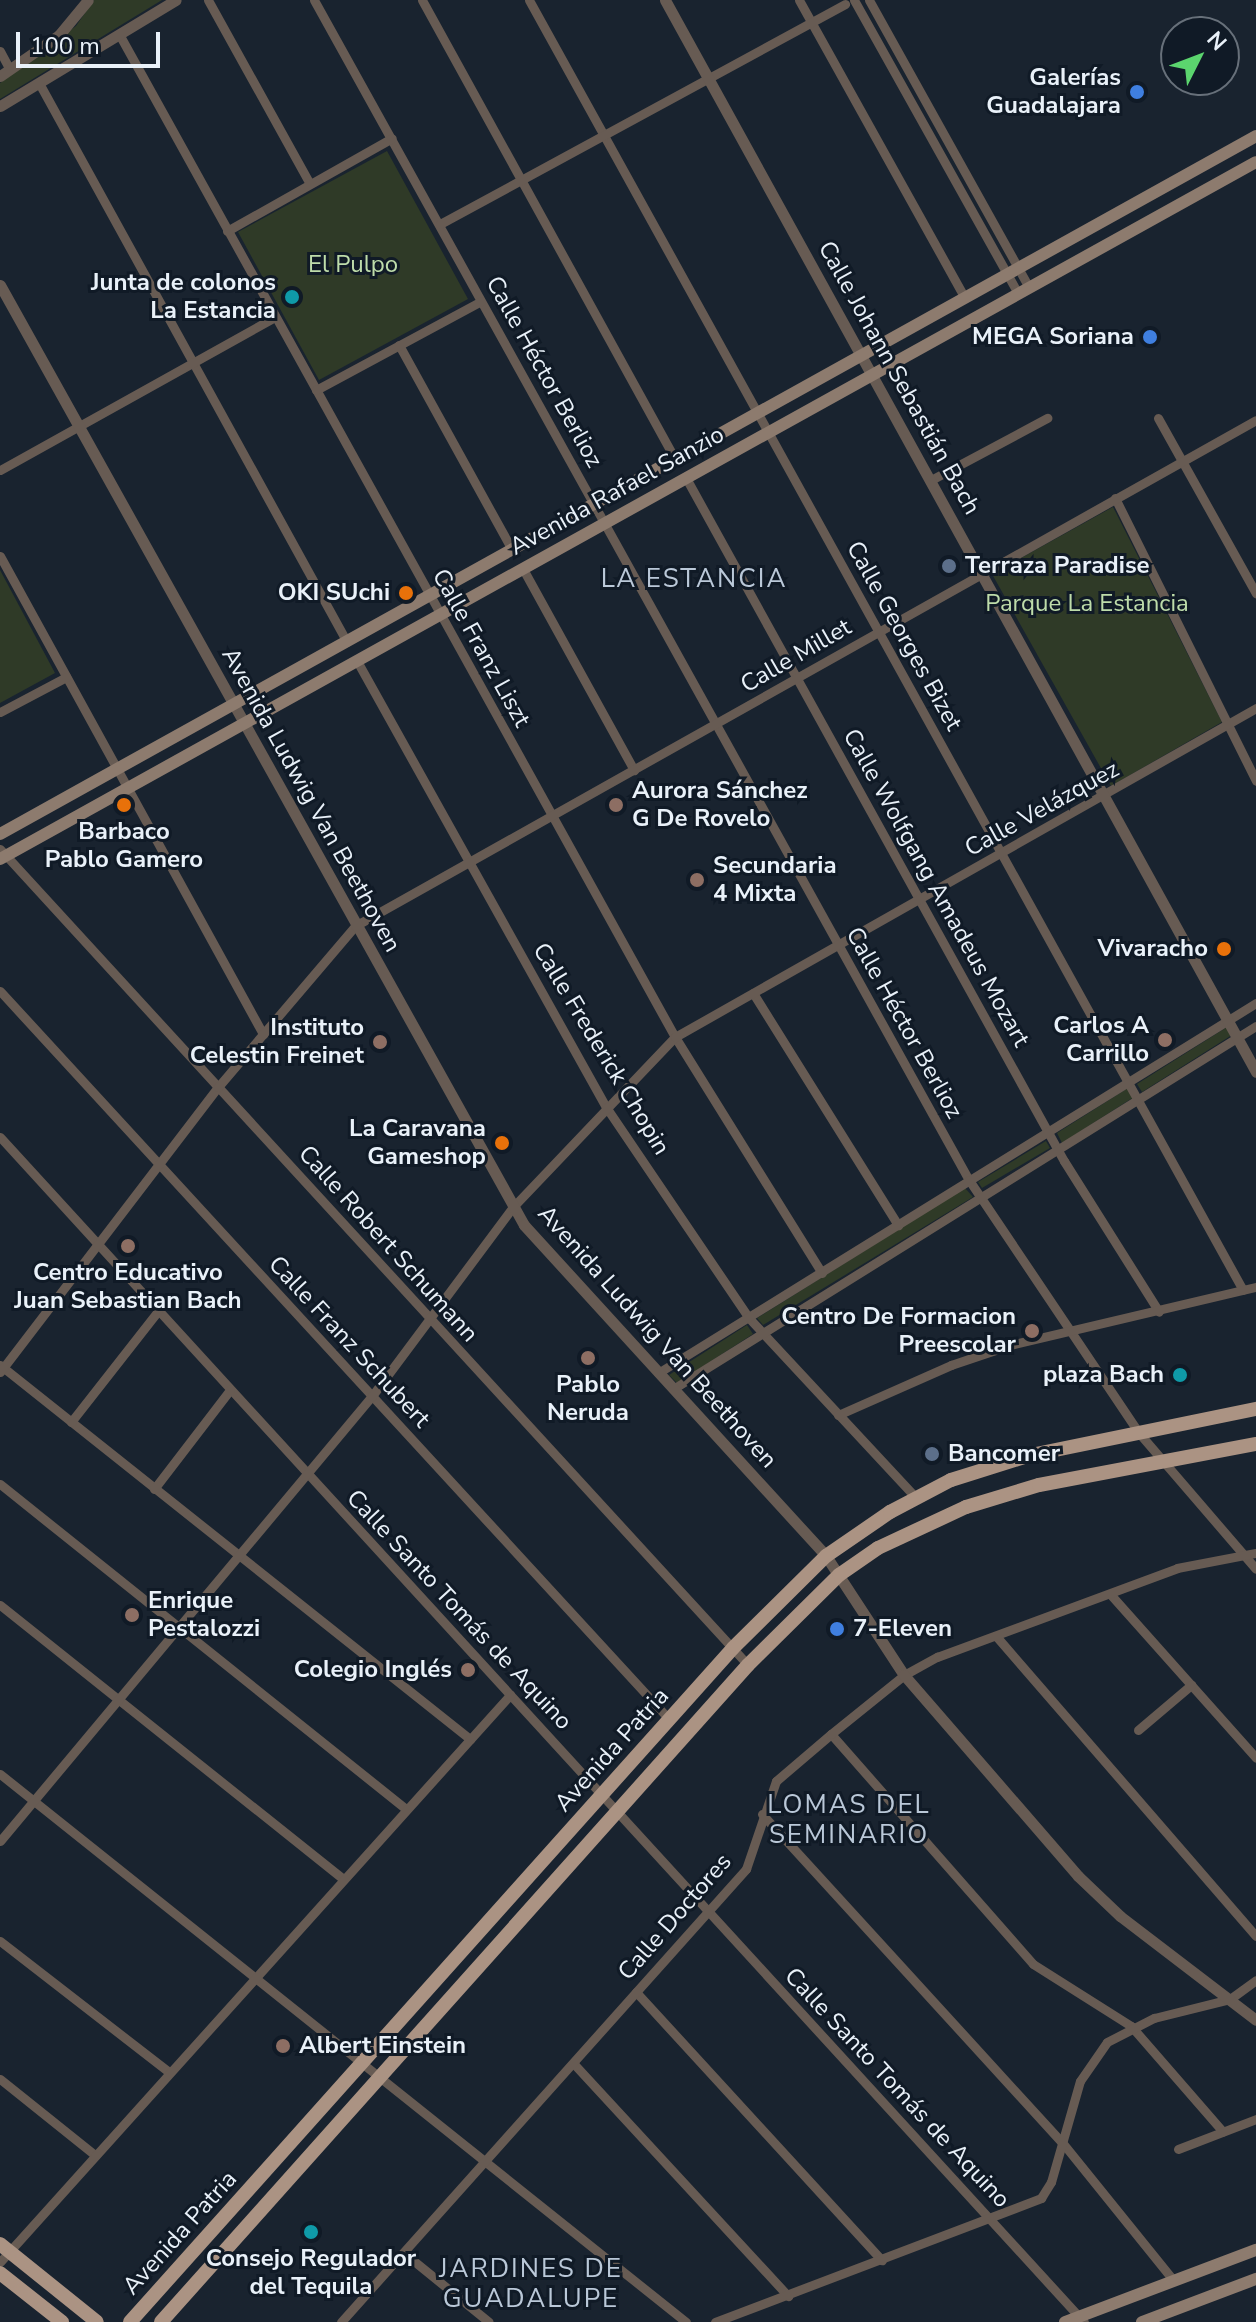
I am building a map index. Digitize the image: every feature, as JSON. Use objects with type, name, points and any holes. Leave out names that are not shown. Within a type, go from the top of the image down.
[{"type":"main road","name":"Avenida Rafael Sanzio","points":[[0,834],[1256,136]]},
{"type":"main road","name":"Avenida Rafael Sanzio","points":[[2,854],[128,788],[1256,162]]},
{"type":"main road","name":"Avenida Patria","points":[[130,2322],[733,1648],[826,1556],[916,1498],[951,1480],[1031,1455],[1256,1409]]},
{"type":"main road","name":"Avenida Patria","points":[[161,2322],[748,1665],[839,1575],[878,1548],[966,1507],[1039,1485],[1256,1444]]},
{"type":"main road","points":[[1065,2322],[1081,2319],[1256,2250]]},
{"type":"main road","points":[[3,2253],[97,2322]]},
{"type":"main road","points":[[0,2273],[62,2322]]},
{"type":"main road","points":[[1142,2322],[1256,2279]]},
{"type":"street","points":[[0,51],[5,73],[59,35],[88,0]]},
{"type":"street","points":[[0,106],[176,0]]},
{"type":"street","points":[[208,0],[310,184]]},
{"type":"street","name":"Calle Héctor Berlioz","points":[[314,0],[979,1197],[1139,1433],[1256,1569]]},
{"type":"street","points":[[422,0],[675,459]]},
{"type":"street","name":"Calle Georges Bizet","points":[[529,0],[1243,1290]]},
{"type":"street","name":"Calle Johann Sebastián Bach","points":[[665,0],[1256,1072]]},
{"type":"street","points":[[799,0],[964,296]]},
{"type":"street","points":[[869,0],[986,212],[1012,270]]},
{"type":"street","points":[[440,224],[849,2],[976,217],[1024,291]]},
{"type":"street","name":"Calle Franz Liszt","points":[[119,34],[675,1037],[822,1273]]},
{"type":"street","points":[[39,83],[347,642]]},
{"type":"street","points":[[227,231],[392,138]]},
{"type":"street","points":[[976,217],[986,212]]},
{"type":"street","name":"Avenida Ludwig Van Beethoven","points":[[0,285],[512,1208],[826,1556],[904,1675],[1078,1876],[1120,1916],[1256,2020]]},
{"type":"street","points":[[316,390],[481,301]]},
{"type":"street","points":[[0,470],[275,317]]},
{"type":"street","points":[[399,345],[512,550]]},
{"type":"street","points":[[931,480],[1047,418]]},
{"type":"street","points":[[1158,418],[1256,593]]},
{"type":"street","name":"Calle Millet","points":[[1,1368],[218,1087],[355,926],[1256,420]]},
{"type":"street","name":"Calle Wolfgang Amadeus Mozart","points":[[686,478],[1057,1149],[1159,1312]]},
{"type":"street","points":[[1115,498],[1256,781]]},
{"type":"street","points":[[0,556],[263,1034]]},
{"type":"street","points":[[523,569],[634,770]]},
{"type":"street","name":"Calle Frederick Chopin","points":[[357,661],[606,1107],[748,1317],[916,1498]]},
{"type":"street","points":[[0,712],[66,677]]},
{"type":"street","name":"Calle Velázquez","points":[[0,1841],[372,1396],[512,1208],[675,1037],[1256,708]]},
{"type":"street","name":"Calle Robert Schumann","points":[[2,854],[748,1665]]},
{"type":"street","name":"Calle Franz Schubert","points":[[0,991],[669,1719]]},
{"type":"street","points":[[753,993],[898,1225]]},
{"type":"street","points":[[658,1373],[1256,1003]]},
{"type":"street","points":[[673,1389],[1256,1026]]},
{"type":"street","name":"Calle Santo Tomás de Aquino","points":[[2,1143],[1081,2319]]},
{"type":"street","points":[[838,1415],[951,1365],[1071,1331],[1256,1287]]},
{"type":"street","points":[[71,1422],[158,1311]]},
{"type":"street","points":[[1,1368],[470,1739]]},
{"type":"street","points":[[154,1489],[230,1390]]},
{"type":"street","points":[[0,1484],[406,1809]]},
{"type":"street","name":"Calle Doctores","points":[[341,2322],[746,1869],[762,1814],[776,1781],[831,1734],[904,1675],[996,1636],[1177,1568],[1256,1553]]},
{"type":"street","points":[[1111,1595],[1256,1758]]},
{"type":"street","points":[[0,1605],[343,1879]]},
{"type":"street","points":[[996,1636],[1256,1936]]},
{"type":"street","points":[[1138,1730],[1191,1685]]},
{"type":"street","points":[[3,2253],[510,1695]]},
{"type":"street","points":[[831,1734],[1033,1964],[1131,2026],[1223,2132]]},
{"type":"street","points":[[0,1774],[686,2322]]},
{"type":"street","points":[[762,1814],[1061,2141],[1174,2281]]},
{"type":"street","points":[[0,1941],[169,2072]]},
{"type":"street","points":[[715,2322],[1041,2198],[1086,2069],[1107,2042],[1131,2026],[1230,1999],[1256,1980]]},
{"type":"street","points":[[636,1992],[882,2260]]},
{"type":"street","points":[[574,2064],[788,2296]]},
{"type":"street","points":[[0,2079],[95,2155]]},
{"type":"street","points":[[1178,2149],[1256,2119]]},
{"type":"street","points":[[404,2253],[489,2322]]},
{"type":"green space","points":[[94,0],[162,0],[0,99],[0,83],[76,26]]},
{"type":"green space","name":"El Pulpo","points":[[387,151],[468,299],[319,380],[238,232]]},
{"type":"green space","name":"Parque La Estancia","points":[[1113,507],[1222,722],[1111,786],[992,574]]},
{"type":"green space","points":[[0,570],[55,673],[0,703]]},
{"type":"green space","points":[[1227,1027],[1232,1035],[1142,1092],[1137,1084]]},
{"type":"green space","points":[[1128,1088],[1134,1097],[1062,1143],[1057,1133]]},
{"type":"green space","points":[[1046,1141],[1050,1148],[982,1188],[978,1182]]},
{"type":"green space","points":[[965,1188],[973,1197],[763,1325],[757,1318]]},
{"type":"green space","points":[[747,1325],[753,1334],[677,1383],[669,1375]]},
{"type":"place","name":"Galerías Guadalajara","points":[[1137,92]]},
{"type":"place","name":"Junta de colonos La Estancia","points":[[292,297]]},
{"type":"place","name":"MEGA Soriana","points":[[1150,337]]},
{"type":"place","name":"Terraza Paradise","points":[[949,566]]},
{"type":"place","name":"OKI SUchi","points":[[406,593]]},
{"type":"place","name":"Barbaco Pablo Gamero","points":[[124,805]]},
{"type":"place","name":"Aurora Sánchez G De Rovelo","points":[[616,805]]},
{"type":"place","name":"Secundaria 4 Mixta","points":[[697,880]]},
{"type":"place","name":"Vivaracho","points":[[1224,949]]},
{"type":"place","name":"Carlos A Carrillo","points":[[1165,1040]]},
{"type":"place","name":"Instituto Celestin Freinet","points":[[380,1042]]},
{"type":"place","name":"La Caravana Gameshop","points":[[502,1143]]},
{"type":"place","name":"Centro Educativo Juan Sebastian Bach","points":[[128,1246]]},
{"type":"place","name":"Centro De Formacion Preescolar","points":[[1032,1331]]},
{"type":"place","name":"Pablo Neruda","points":[[588,1358]]},
{"type":"place","name":"plaza Bach","points":[[1180,1375]]},
{"type":"place","name":"Bancomer","points":[[932,1454]]},
{"type":"place","name":"Enrique Pestalozzi","points":[[132,1615]]},
{"type":"place","name":"7-Eleven","points":[[837,1629]]},
{"type":"place","name":"Colegio Inglés","points":[[468,1670]]},
{"type":"place","name":"Albert Einstein","points":[[283,2046]]},
{"type":"place","name":"Consejo Regulador del Tequila","points":[[311,2232]]},
{"type":"district","name":"LA ESTANCIA","points":[[694,579]]},
{"type":"district","name":"LOMAS DEL SEMINARIO","points":[[849,1820]]},
{"type":"district","name":"JARDINES DE GUADALUPE","points":[[531,2284]]}]
